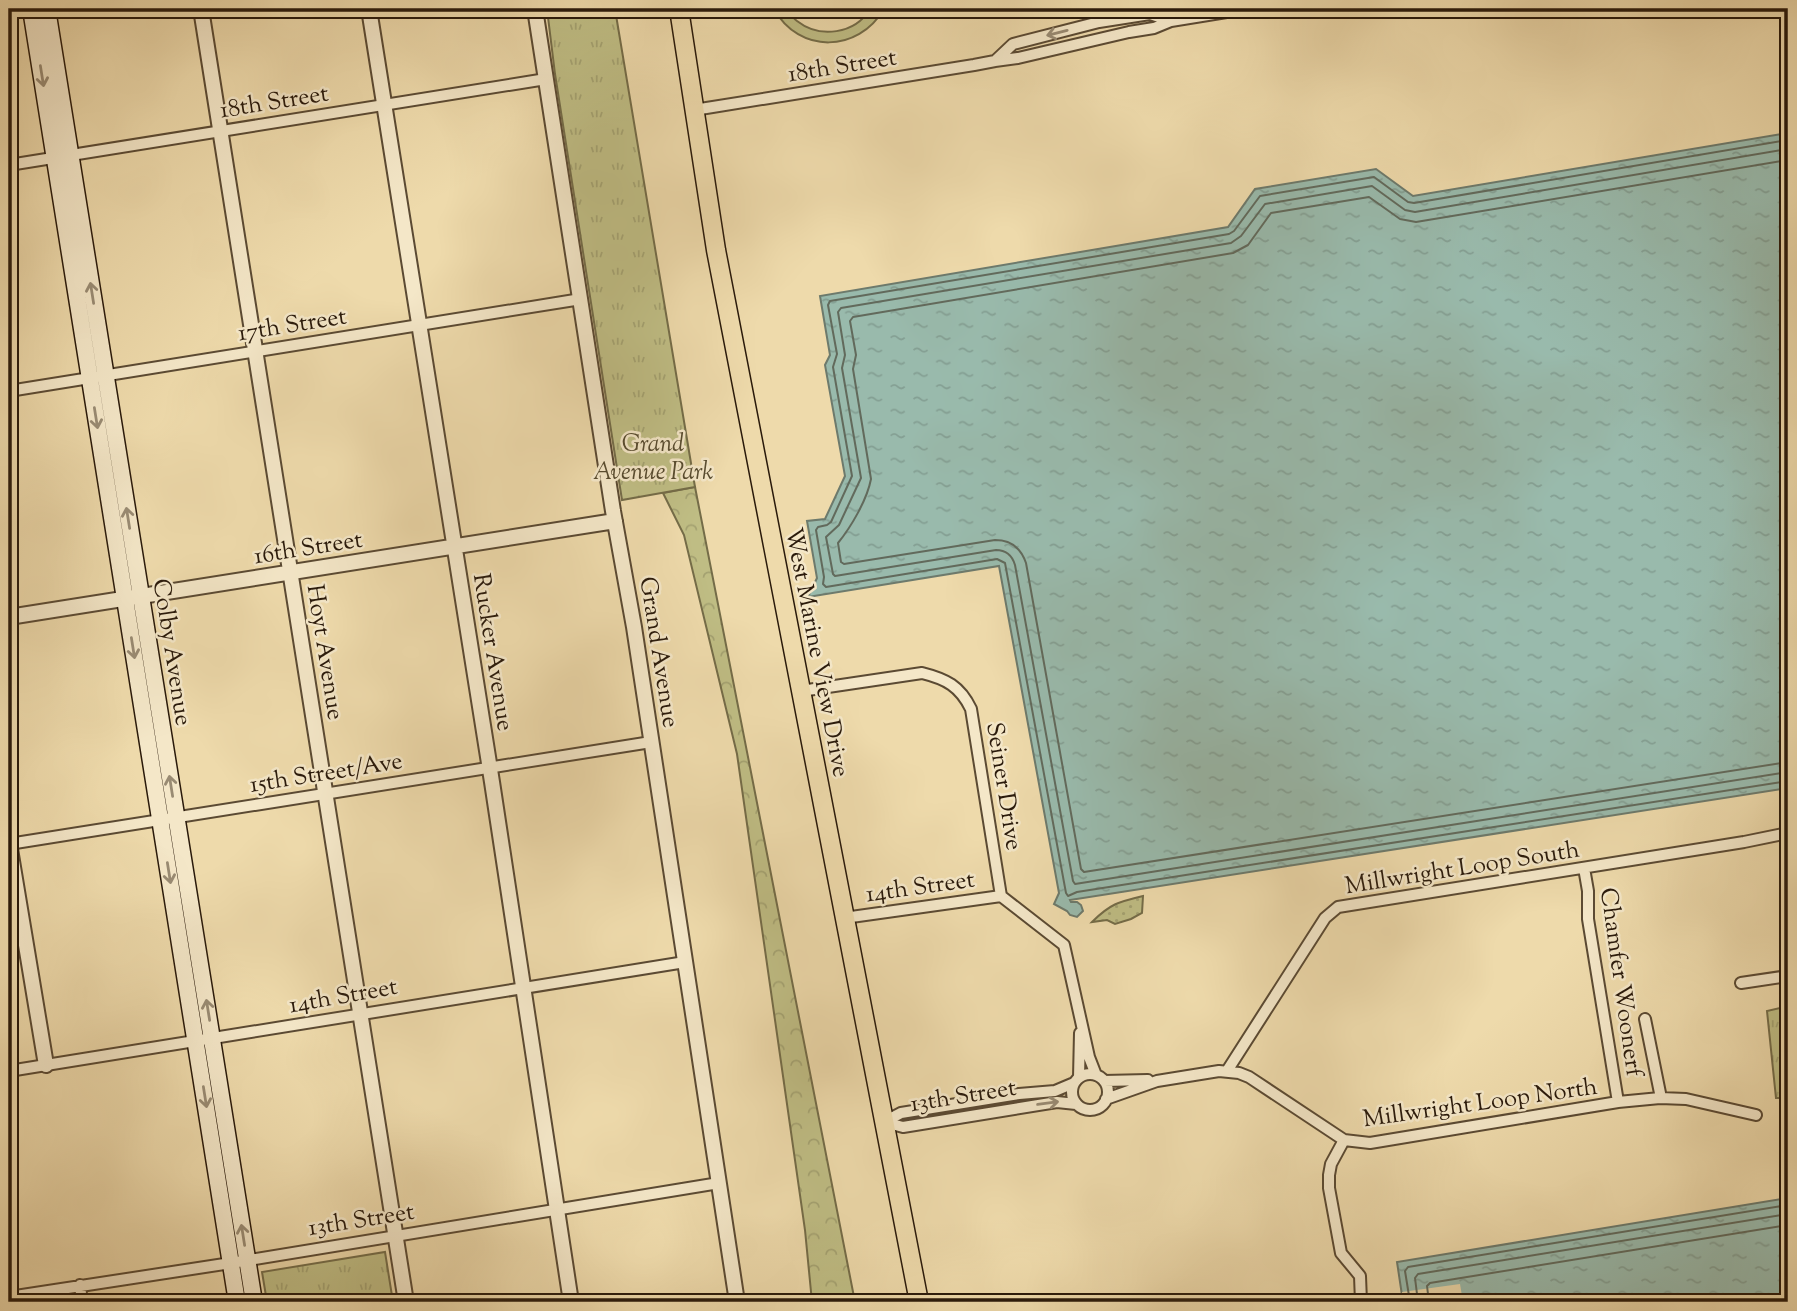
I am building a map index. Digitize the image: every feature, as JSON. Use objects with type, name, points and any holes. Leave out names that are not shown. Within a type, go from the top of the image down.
[{"type":"main road","name":"Colby Avenue","points":[[31,9],[62,156],[239,1261],[254,1302]]},
{"type":"main road","name":"Colby Avenue","points":[[47,9],[62,156]]},
{"type":"main road","name":"West Marine View Drive","points":[[679,9],[716,250],[919,1302]]},
{"type":"main road","name":"Colby Avenue","points":[[237,1302],[239,1261]]},
{"type":"street","name":"Hoyt Avenue","points":[[201,9],[406,1302]]},
{"type":"street","name":"Rucker Avenue","points":[[369,9],[490,767],[570,1302]]},
{"type":"street","name":"Grand Avenue","points":[[535,9],[634,627],[737,1302]]},
{"type":"street","points":[[1167,9],[1171,21],[1245,9]]},
{"type":"street","name":"18th Street","points":[[996,61],[1013,44],[1099,22],[1150,14],[1171,21]]},
{"type":"street","name":"18th Street","points":[[694,110],[1018,58],[1154,28],[1171,21]]},
{"type":"street","name":"18th Street","points":[[9,164],[546,79]]},
{"type":"street","name":"17th Street","points":[[9,391],[582,299]]},
{"type":"street","name":"16th Street","points":[[9,617],[615,521]]},
{"type":"street","name":"Seiner Drive","points":[[801,691],[922,673],[953,685],[965,696],[971,709],[1002,896]]},
{"type":"street","name":"15th Street/Ave","points":[[9,844],[650,741]]},
{"type":"street","name":"Millwright Loop South","points":[[1227,1071],[1325,918],[1338,907],[1788,834]]},
{"type":"street","points":[[9,844],[46,1065]]},
{"type":"street","name":"Chamfer Woonerf","points":[[1584,868],[1588,891],[1588,919],[1618,1102]]},
{"type":"street","points":[[1002,896],[1064,944],[1092,1066],[1107,1090],[1106,1099]]},
{"type":"street","name":"14th Street","points":[[845,918],[1002,896]]},
{"type":"street","name":"14th Street","points":[[9,1070],[685,962]]},
{"type":"street","points":[[1741,983],[1788,976]]},
{"type":"street","points":[[1645,1019],[1661,1098]]},
{"type":"street","points":[[1081,1023],[1080,1066],[1072,1094],[1076,1104],[1086,1109],[1091,1110],[1102,1105],[1115,1094],[1157,1081],[1227,1071]]},
{"type":"street","name":"Millwright Loop North","points":[[1227,1071],[1249,1077],[1344,1140],[1370,1143],[1618,1102],[1661,1098],[1686,1098],[1756,1115]]},
{"type":"street","points":[[1076,1080],[1088,1074],[1100,1078],[1157,1081]]},
{"type":"street","name":"13th Street","points":[[884,1122],[901,1113],[1019,1094],[1055,1091],[1076,1080]]},
{"type":"street","name":"13th Street","points":[[884,1122],[904,1127],[1057,1102],[1076,1104]]},
{"type":"street","points":[[1344,1140],[1331,1164],[1329,1188],[1341,1253],[1360,1276],[1361,1302]]},
{"type":"street","name":"13th Street","points":[[9,1297],[719,1183]]},
{"type":"street","points":[[80,1285],[82,1302]]},
{"type":"green space","name":"Grand Avenue Park","points":[[547,9],[615,9],[695,487],[622,500]]},
{"type":"green space","points":[[774,9],[786,9],[806,27],[826,32],[846,29],[856,24],[870,9],[884,9],[873,23],[859,34],[829,42],[798,34],[785,24]]},
{"type":"green space","points":[[695,487],[855,1302],[812,1302],[805,1230],[737,754],[684,535],[663,493]]},
{"type":"green space","points":[[1143,896],[1142,913],[1131,919],[1115,924],[1107,920],[1092,922],[1115,904]]},
{"type":"green space","points":[[1788,1006],[1788,1098],[1776,1098],[1767,1011]]},
{"type":"green space","points":[[385,1252],[393,1302],[267,1302],[262,1272]]},
{"type":"water","points":[[1788,133],[1788,788],[1070,900],[1081,905],[1083,911],[1077,917],[1054,904],[1059,893],[999,566],[808,597],[817,578],[807,521],[825,519],[845,476],[825,365],[830,355],[820,296],[1228,227],[1255,189],[1376,169],[1413,196]]},
{"type":"water","points":[[1788,1198],[1788,1302],[1403,1302],[1397,1262]]},
{"type":"pier","points":[[1460,1284],[1463,1302],[1403,1302],[1402,1292]]}]
